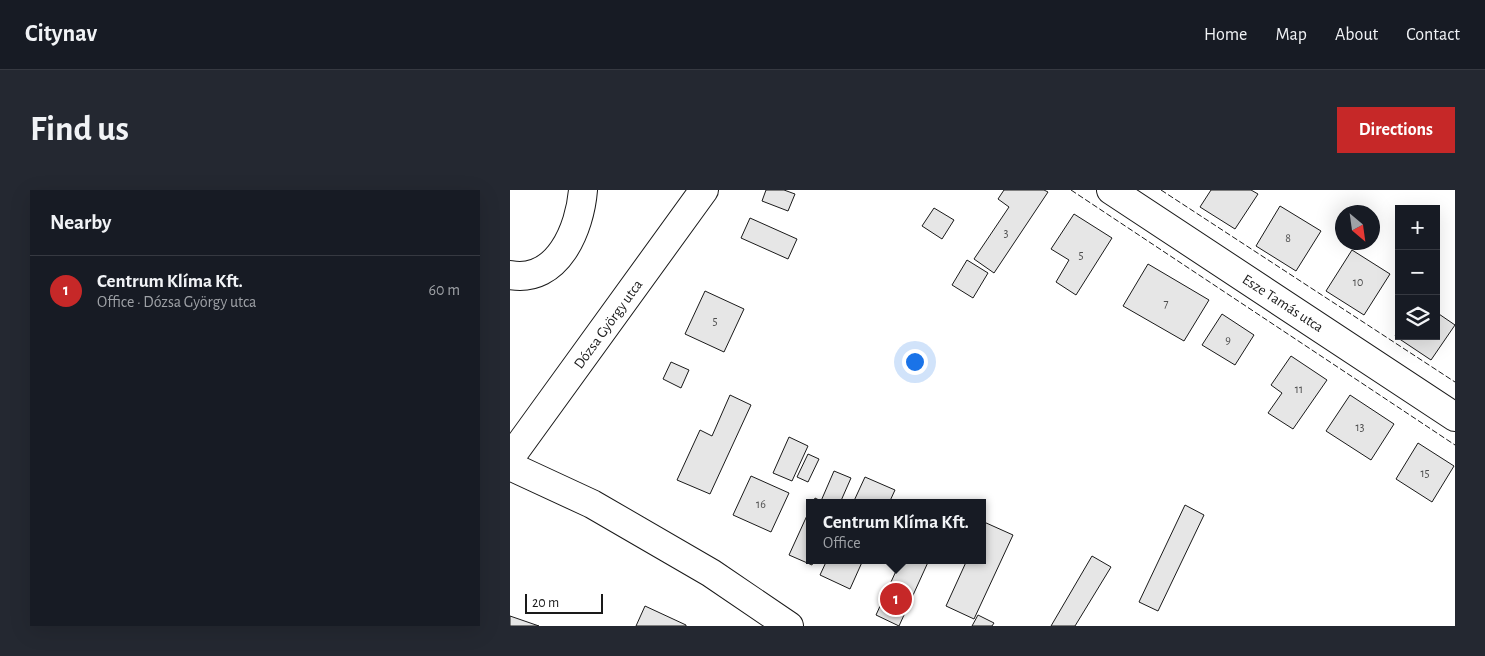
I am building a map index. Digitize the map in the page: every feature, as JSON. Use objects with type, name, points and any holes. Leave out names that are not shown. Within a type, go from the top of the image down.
[{"type":"street","points":[[510,275],[519,277],[542,270],[560,256],[575,232],[582,209],[583,190]]},
{"type":"street","name":"Dózsa György utca","points":[[510,458],[704,190]]},
{"type":"street","name":"Esze Tamás utca","points":[[1111,190],[1455,417]]},
{"type":"street","points":[[510,466],[592,504],[711,573],[788,626]]},
{"type":"building","points":[[766,190],[784,190],[795,194],[788,211],[762,201]]},
{"type":"building","points":[[1004,190],[1044,190],[1048,192],[994,273],[974,259],[1009,207],[998,199]]},
{"type":"building","points":[[1211,190],[1251,190],[1258,194],[1235,229],[1200,207]]},
{"type":"building","points":[[1280,206],[1321,231],[1296,271],[1256,246]]},
{"type":"building","points":[[934,208],[954,220],[942,239],[922,226]]},
{"type":"building","points":[[1074,214],[1112,238],[1076,295],[1056,282],[1069,260],[1051,249]]},
{"type":"building","points":[[750,218],[797,239],[788,259],[741,238]]},
{"type":"building","points":[[1352,250],[1390,274],[1364,315],[1326,291]]},
{"type":"building","points":[[967,260],[988,273],[973,298],[952,285]]},
{"type":"building","points":[[1148,264],[1209,300],[1184,341],[1123,306]]},
{"type":"building","points":[[705,291],[744,309],[724,352],[685,334]]},
{"type":"building","points":[[1222,314],[1254,335],[1235,365],[1202,345]]},
{"type":"building","points":[[1440,315],[1455,325],[1431,360],[1401,340],[1440,340]]},
{"type":"building","points":[[1291,356],[1327,380],[1293,429],[1268,413],[1282,393],[1271,385]]},
{"type":"building","points":[[671,362],[689,370],[681,388],[663,379]]},
{"type":"building","points":[[730,395],[751,405],[710,494],[677,480],[700,430],[712,436]]},
{"type":"building","points":[[1350,395],[1394,424],[1371,460],[1326,431]]},
{"type":"building","points":[[789,437],[808,446],[792,481],[773,473]]},
{"type":"building","points":[[1418,443],[1454,466],[1432,502],[1396,479]]},
{"type":"building","points":[[808,454],[819,459],[808,482],[797,477]]},
{"type":"building","points":[[834,471],[851,478],[842,499],[822,499]]},
{"type":"building","points":[[751,476],[789,493],[771,532],[733,515]]},
{"type":"building","points":[[865,477],[895,490],[891,499],[855,499]]},
{"type":"building","points":[[1185,505],[1204,515],[1158,611],[1139,602]]},
{"type":"building","points":[[806,518],[806,562],[789,555]]},
{"type":"building","points":[[986,523],[1013,535],[974,619],[946,606],[965,564],[986,564]]},
{"type":"building","points":[[1092,556],[1111,567],[1075,626],[1051,626]]},
{"type":"building","points":[[825,564],[861,564],[850,589],[820,575]]},
{"type":"building","points":[[899,564],[927,564],[899,626],[876,615]]},
{"type":"building","points":[[645,606],[686,625],[686,626],[636,626]]},
{"type":"building","points":[[978,615],[994,623],[992,626],[972,626]]},
{"type":"building","points":[[510,616],[539,626],[510,626]]},
{"type":"fence","points":[[1071,190],[1455,445]]},
{"type":"fence","points":[[1161,190],[1455,382]]},
{"type":"place","name":"Centrum Klíma Kft.","points":[[896,599]]}]
